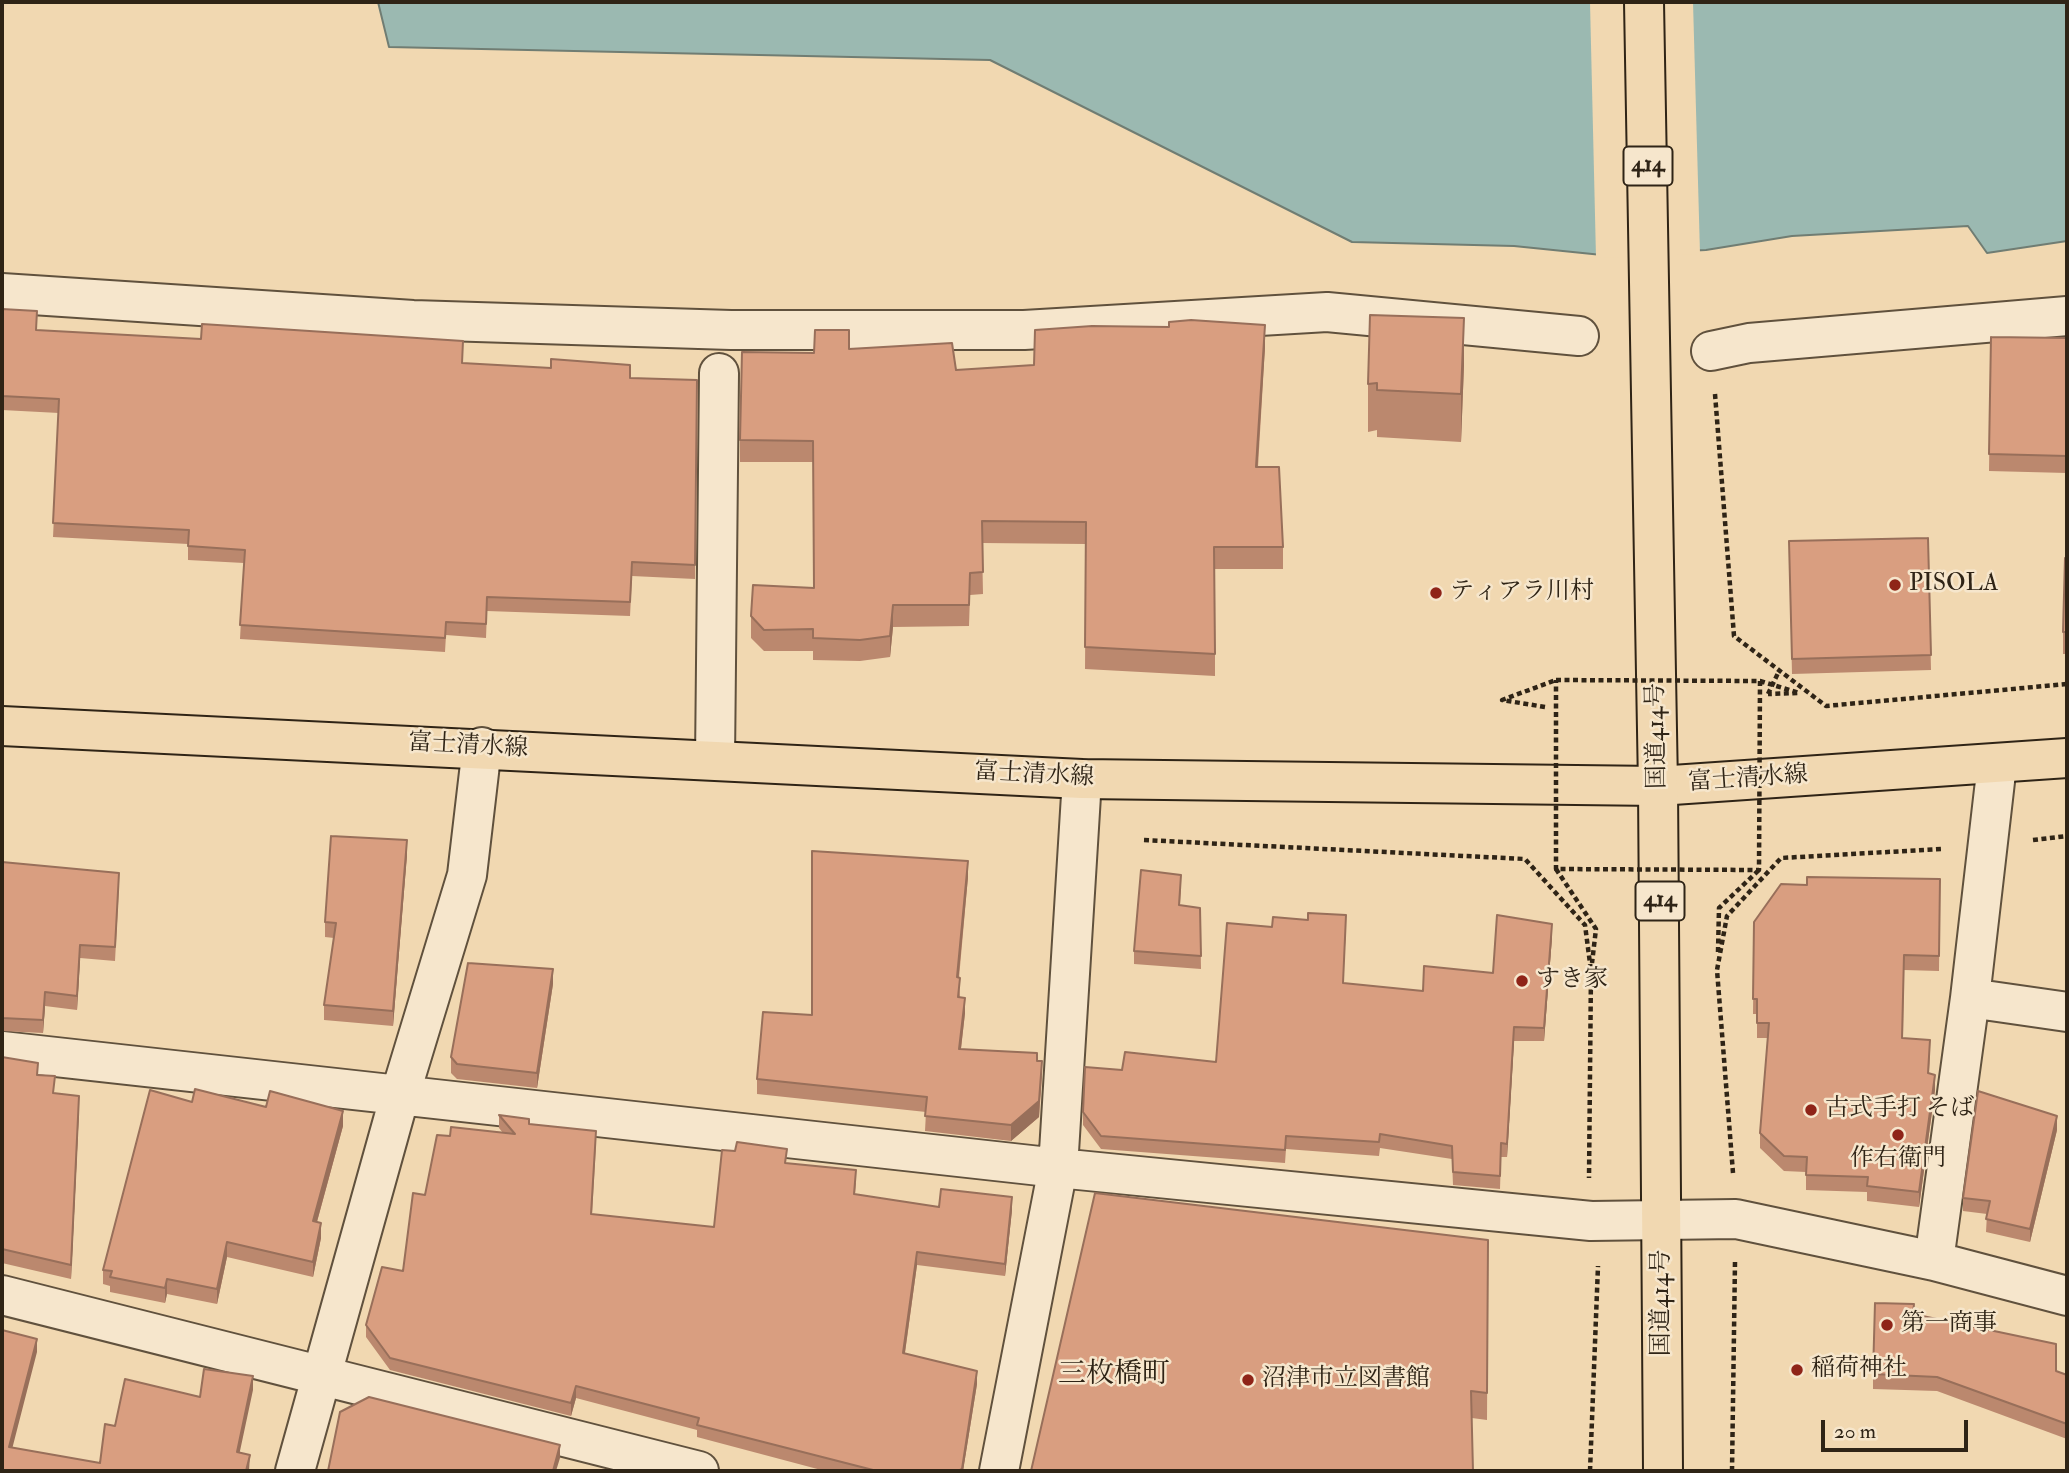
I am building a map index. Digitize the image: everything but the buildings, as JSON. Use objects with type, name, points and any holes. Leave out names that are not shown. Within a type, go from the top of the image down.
[{"type":"main road","name":"国道414号","points":[[1644,2],[1652,330],[1658,786],[1663,1471]]},
{"type":"main road","name":"富士清水線","points":[[2,726],[482,747],[1082,779],[1658,786],[2067,758]]},
{"type":"street","points":[[2,293],[413,320],[731,330],[1024,330],[1327,312],[1579,336]]},
{"type":"street","points":[[1712,351],[1749,343],[2067,316]]},
{"type":"street","points":[[715,760],[719,373]]},
{"type":"street","points":[[295,1471],[400,1095],[467,876],[482,747]]},
{"type":"street","points":[[1934,1261],[1970,998],[1997,764]]},
{"type":"street","points":[[999,1471],[1058,1168],[1082,779]]},
{"type":"street","points":[[1970,998],[2067,1012]]},
{"type":"street","points":[[2,1051],[1058,1168],[1591,1221],[1736,1219],[1934,1261],[2067,1296]]},
{"type":"street","points":[[2,1295],[699,1471]]},
{"type":"path","points":[[1712,351],[1734,636],[1826,706],[2067,684]]},
{"type":"path","points":[[1545,706],[1502,699],[1556,680],[1760,681],[1799,693],[1768,694],[1779,671]]},
{"type":"path","points":[[1556,680],[1556,869],[1596,929],[1591,971]]},
{"type":"path","points":[[1732,1471],[1736,1219],[1717,970],[1719,908],[1759,870],[1760,681]]},
{"type":"path","points":[[1717,970],[1727,916],[1781,858],[1987,845],[2067,836]]},
{"type":"path","points":[[1144,840],[1525,859],[1586,925],[1591,971],[1591,1221],[1599,1256],[1590,1471]]},
{"type":"path","points":[[1556,869],[1759,870]]},
{"type":"water","points":[[378,2],[2067,2],[2067,241],[1987,253],[1968,226],[1792,236],[1706,250],[1602,255],[1514,246],[1352,242],[990,60],[389,47]]},
{"type":"pier","points":[[1590,2],[1693,2],[1700,254],[1596,258]]},
{"type":"place","name":"PISOLA","points":[[1895,585]]},
{"type":"place","name":"ティアラ川村","points":[[1436,593]]},
{"type":"place","name":"すき家","points":[[1522,981]]},
{"type":"place","name":"古式手打 そば","points":[[1811,1110]]},
{"type":"place","name":"作右衛門","points":[[1898,1135]]},
{"type":"place","name":"第一商事","points":[[1887,1325]]},
{"type":"place","name":"稲荷神社","points":[[1797,1370]]},
{"type":"place","name":"沼津市立図書館","points":[[1248,1380]]},
{"type":"district","name":"三枚橋町","points":[[1114,1376]]}]
